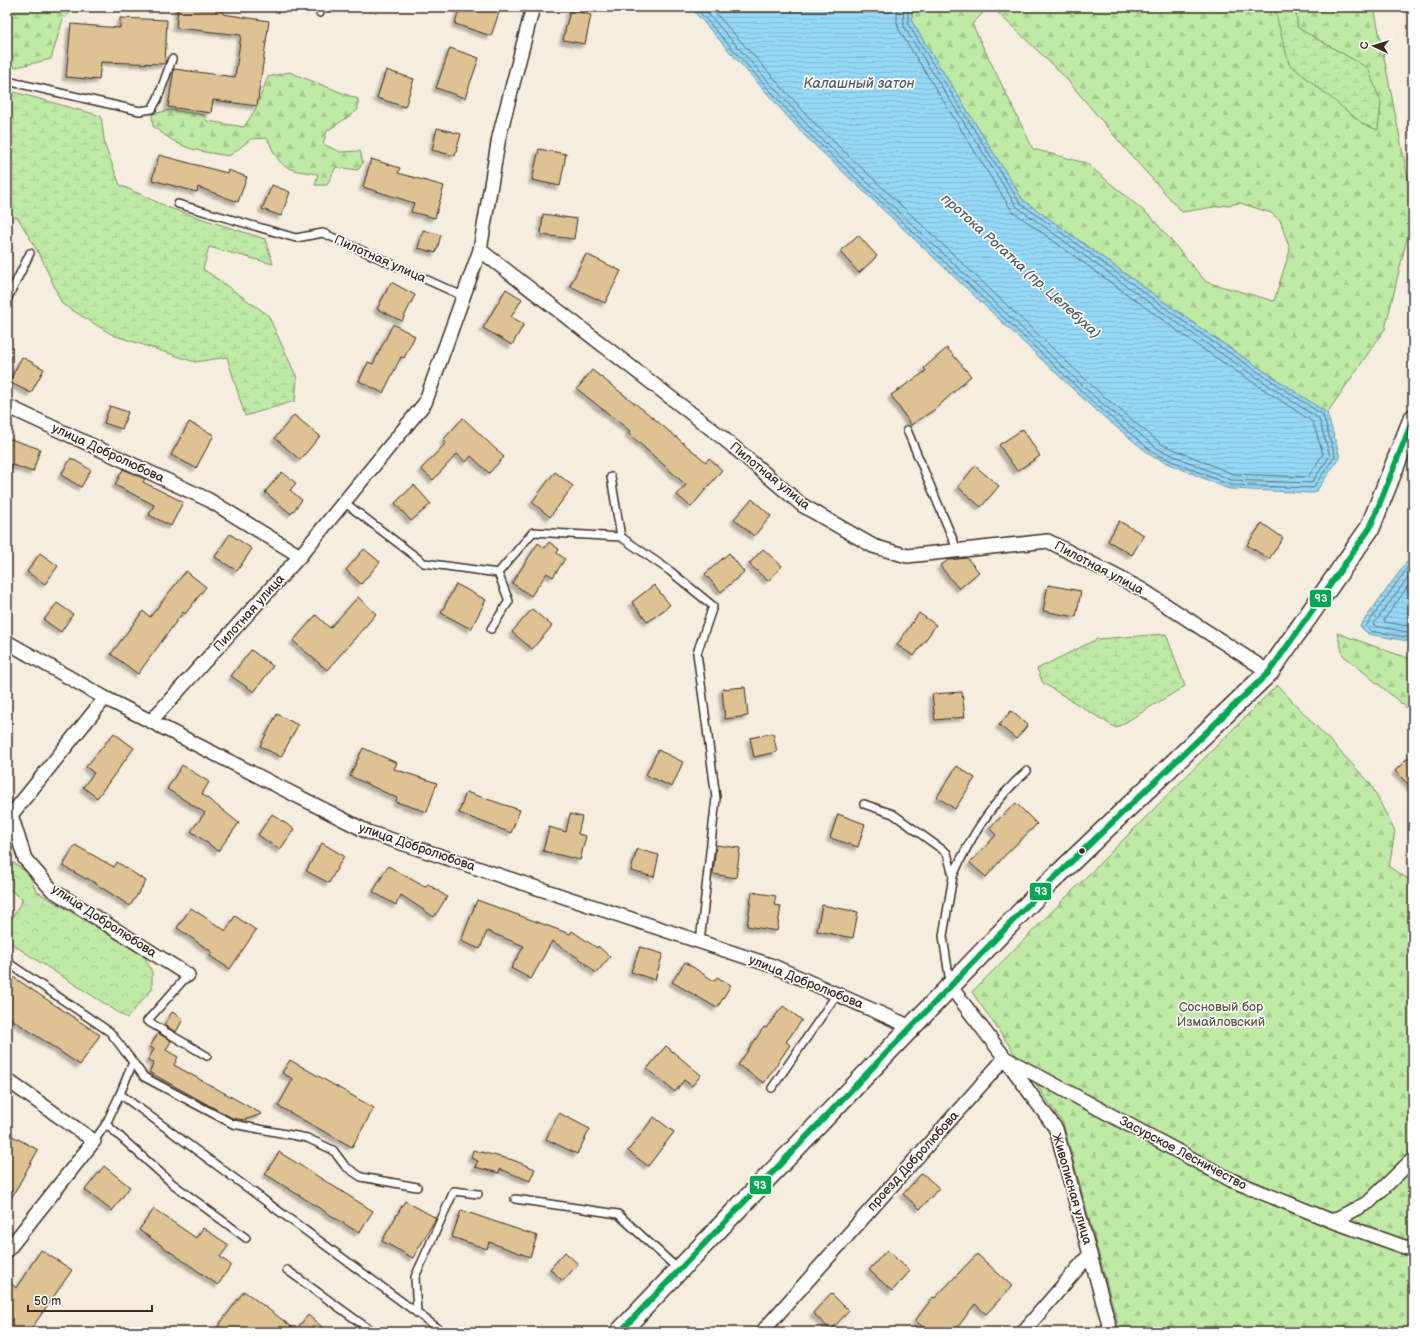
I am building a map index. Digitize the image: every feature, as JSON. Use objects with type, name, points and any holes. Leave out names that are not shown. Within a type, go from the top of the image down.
[{"type":"main road","points":[[620,1332],[1046,886],[1269,672],[1370,528],[1413,419]]},
{"type":"street","name":"Пилотная улица","points":[[151,721],[300,556],[425,403],[480,250],[499,137],[533,7]]},
{"type":"street","name":"Пилотная улица","points":[[480,250],[723,438],[802,505],[873,546],[907,556],[957,549],[1048,541],[1141,589],[1269,672]]},
{"type":"street","name":"улица Добролюбова","points":[[7,406],[209,500],[300,556]]},
{"type":"street","name":"улица Добролюбова","points":[[7,642],[105,698],[368,832],[773,966],[911,1027]]},
{"type":"street","name":"улица Добролюбова","points":[[105,698],[9,818],[24,858],[52,890],[188,975]]},
{"type":"street","points":[[950,986],[1005,1058]]},
{"type":"street","name":"Засурское Лесничество","points":[[1005,1058],[1231,1180],[1332,1221],[1413,1250]]},
{"type":"street","name":"Живописная улица","points":[[1005,1058],[1056,1129],[1111,1332]]},
{"type":"street","name":"проезд Добролюбова","points":[[762,1332],[1005,1058]]},
{"type":"street","points":[[7,1080],[94,1141],[7,1251]]},
{"type":"street","points":[[1332,1221],[1370,1202],[1413,1159]]},
{"type":"street","points":[[1024,1332],[1090,1254]]},
{"type":"lane","points":[[7,81],[140,111],[152,109],[158,98],[172,59]]},
{"type":"lane","name":"Пилотная улица","points":[[178,204],[296,238],[323,233],[464,297]]},
{"type":"lane","points":[[7,300],[30,253]]},
{"type":"lane","points":[[907,430],[957,549]]},
{"type":"lane","points":[[611,477],[621,537]]},
{"type":"lane","points":[[344,502],[424,563],[498,573]]},
{"type":"lane","points":[[498,573],[533,532],[621,537],[670,571],[713,606],[697,653],[716,798],[700,942]]},
{"type":"lane","points":[[490,629],[509,601],[498,573]]},
{"type":"lane","points":[[950,986],[943,936],[953,876],[965,848],[1009,787],[1027,772]]},
{"type":"lane","points":[[864,804],[893,814],[947,852],[953,876]]},
{"type":"lane","points":[[7,962],[110,1032],[144,1077],[233,1124],[307,1138],[333,1150],[345,1166],[362,1177],[417,1187]]},
{"type":"lane","points":[[188,975],[146,1021],[207,1056]]},
{"type":"lane","points":[[772,1088],[837,994]]},
{"type":"lane","points":[[94,1141],[106,1124],[133,1062]]},
{"type":"lane","points":[[120,1094],[442,1332]]},
{"type":"lane","points":[[106,1124],[173,1184],[246,1238]]},
{"type":"lane","points":[[418,1314],[415,1277],[454,1191],[478,1194]]},
{"type":"lane","points":[[515,1199],[618,1214],[680,1270]]},
{"type":"lane","points":[[287,1270],[373,1332]]},
{"type":"green space","points":[[7,7],[77,7],[63,19],[51,59],[8,69]]},
{"type":"green space","points":[[912,7],[989,7],[972,24],[1033,149],[1086,163],[1152,218],[1206,282],[1274,301],[1290,250],[1280,220],[1271,213],[1240,203],[1182,212],[1129,153],[1063,75],[992,7],[1374,7],[1413,204],[1413,213],[1385,329],[1327,413],[1209,334],[1023,200],[912,22]]},
{"type":"green space","points":[[1274,7],[1295,7],[1298,28],[1368,68],[1381,103],[1378,130],[1363,124],[1289,64]]},
{"type":"green space","points":[[289,72],[358,99],[358,110],[327,131],[323,144],[340,152],[360,151],[363,163],[358,170],[336,167],[327,185],[315,185],[318,174],[297,171],[285,166],[276,156],[267,138],[251,139],[229,156],[188,148],[172,140],[153,126],[152,114],[171,110],[204,115],[207,121],[244,127],[255,110],[268,77]]},
{"type":"green space","points":[[7,90],[101,116],[105,146],[120,185],[172,209],[265,239],[273,264],[209,247],[203,269],[268,315],[297,378],[295,401],[245,416],[227,357],[195,362],[113,335],[62,304],[42,259],[18,218],[7,214]]},
{"type":"green space","points":[[1337,633],[1413,660],[1413,713],[1343,655]]},
{"type":"green space","points":[[1166,634],[1185,686],[1116,728],[1043,683],[1037,669],[1097,639]]},
{"type":"green space","name":"Сосновый бор Измайловский","points":[[1277,685],[1370,783],[1395,831],[1389,867],[1413,882],[1413,1332],[1120,1332],[1063,1123],[972,992]]},
{"type":"green space","points":[[7,858],[29,874],[36,891],[144,956],[152,972],[152,989],[127,1018],[7,941],[7,927],[23,899],[7,888]]},
{"type":"water","name":"Калашный затон","points":[[690,7],[912,7],[912,22],[1023,200],[1209,334],[1327,413],[1340,457],[1315,493],[1229,489],[1153,457],[1092,407],[804,135]]},
{"type":"water","points":[[1413,561],[1413,642],[1368,634],[1360,626],[1406,563]]},
{"type":"building","points":[[178,7],[224,7],[223,14],[269,21],[257,106],[213,100],[211,113],[168,107],[174,69],[235,77],[241,35],[176,28]]},
{"type":"building","points":[[460,7],[501,7],[491,36],[455,24]]},
{"type":"building","points":[[570,10],[591,15],[585,44],[563,40]]},
{"type":"building","points":[[120,18],[167,20],[165,64],[101,62],[99,80],[66,77],[71,24],[120,28]]},
{"type":"building","points":[[450,48],[479,58],[465,98],[436,88]]},
{"type":"building","points":[[386,70],[414,79],[405,107],[377,98]]},
{"type":"building","points":[[437,128],[461,134],[455,156],[432,150]]},
{"type":"building","points":[[539,149],[566,154],[560,186],[532,180]]},
{"type":"building","points":[[159,155],[227,173],[228,170],[247,177],[238,202],[198,187],[197,192],[152,180]]},
{"type":"building","points":[[371,159],[400,168],[398,173],[444,186],[435,218],[411,212],[414,203],[363,187]]},
{"type":"building","points":[[272,185],[290,192],[281,216],[262,209]]},
{"type":"building","points":[[543,214],[577,219],[574,239],[541,235]]},
{"type":"building","points":[[423,230],[441,235],[436,253],[418,248]]},
{"type":"building","points":[[858,235],[877,256],[859,273],[840,252]]},
{"type":"building","points":[[586,254],[621,271],[605,303],[570,286]]},
{"type":"building","points":[[391,282],[415,295],[402,321],[377,309]]},
{"type":"building","points":[[506,289],[522,299],[511,317],[524,324],[512,345],[483,328]]},
{"type":"building","points":[[393,324],[415,336],[404,358],[401,357],[383,393],[359,381],[368,362],[373,364]]},
{"type":"building","points":[[947,348],[971,376],[934,410],[911,425],[891,395],[926,371],[924,368]]},
{"type":"building","points":[[22,357],[44,369],[31,393],[9,382]]},
{"type":"building","points":[[592,370],[646,412],[706,462],[709,458],[722,470],[691,507],[677,495],[686,485],[628,433],[630,431],[577,389]]},
{"type":"building","points":[[110,406],[128,412],[122,429],[104,423]]},
{"type":"building","points":[[294,415],[320,436],[300,460],[275,438]]},
{"type":"building","points":[[463,418],[504,457],[489,473],[471,456],[466,462],[457,454],[433,480],[421,469],[446,443],[443,440]]},
{"type":"building","points":[[189,422],[214,435],[196,468],[171,455]]},
{"type":"building","points":[[1023,429],[1040,456],[1017,471],[999,445]]},
{"type":"building","points":[[7,438],[40,449],[33,472],[7,463]]},
{"type":"building","points":[[71,458],[91,470],[81,487],[61,475]]},
{"type":"building","points":[[975,466],[999,486],[981,507],[958,487]]},
{"type":"building","points":[[123,469],[145,479],[143,482],[183,502],[171,526],[149,515],[154,505],[115,485]]},
{"type":"building","points":[[282,472],[296,483],[290,490],[302,500],[291,514],[265,492]]},
{"type":"building","points":[[555,472],[573,486],[550,517],[532,502]]},
{"type":"building","points":[[414,485],[431,504],[411,521],[395,503]]},
{"type":"building","points":[[752,499],[771,516],[754,536],[734,519]]},
{"type":"building","points":[[1119,521],[1144,535],[1132,555],[1108,541]]},
{"type":"building","points":[[1262,523],[1283,538],[1269,559],[1247,545]]},
{"type":"building","points":[[230,534],[252,549],[237,571],[215,557]]},
{"type":"building","points":[[549,542],[559,549],[557,553],[565,559],[553,577],[547,573],[531,596],[512,583],[538,543],[545,548]]},
{"type":"building","points":[[364,549],[380,562],[361,584],[346,570]]},
{"type":"building","points":[[763,549],[782,566],[768,581],[749,564]]},
{"type":"building","points":[[40,553],[58,566],[45,584],[27,572]]},
{"type":"building","points":[[729,553],[744,572],[721,592],[705,574]]},
{"type":"building","points":[[967,558],[979,572],[959,589],[940,566],[948,560]]},
{"type":"building","points":[[186,571],[206,587],[185,614],[183,612],[138,674],[111,654],[143,611],[150,617]]},
{"type":"building","points":[[456,584],[486,600],[471,629],[441,613]]},
{"type":"building","points":[[654,585],[670,605],[648,622],[632,602]]},
{"type":"building","points":[[1048,585],[1081,591],[1076,617],[1043,611]]},
{"type":"building","points":[[358,597],[376,614],[327,670],[293,641],[316,615],[330,628]]},
{"type":"building","points":[[57,603],[73,614],[61,632],[44,620]]},
{"type":"building","points":[[532,609],[552,626],[532,649],[512,632]]},
{"type":"building","points":[[919,613],[936,625],[914,656],[897,645]]},
{"type":"building","points":[[251,650],[273,666],[254,692],[231,676]]},
{"type":"building","points":[[745,687],[748,716],[725,719],[722,689]]},
{"type":"building","points":[[962,692],[965,717],[935,720],[932,694]]},
{"type":"building","points":[[1011,711],[1028,725],[1016,739],[999,725]]},
{"type":"building","points":[[277,714],[298,725],[281,757],[260,746]]},
{"type":"building","points":[[114,733],[134,748],[97,798],[83,787],[94,773],[86,767]]},
{"type":"building","points":[[773,733],[777,752],[754,757],[750,738]]},
{"type":"building","points":[[363,748],[397,763],[394,769],[437,783],[427,812],[396,802],[397,798],[350,776]]},
{"type":"building","points":[[658,750],[683,762],[672,787],[646,775]]},
{"type":"building","points":[[1413,753],[1413,789],[1395,771]]},
{"type":"building","points":[[182,765],[209,782],[202,794],[239,823],[218,851],[191,831],[205,813],[167,789]]},
{"type":"building","points":[[957,766],[975,778],[955,809],[937,797]]},
{"type":"building","points":[[466,792],[520,810],[511,833],[459,813]]},
{"type":"building","points":[[1016,803],[1037,824],[1005,855],[986,877],[970,863],[996,835],[989,828]]},
{"type":"building","points":[[272,814],[294,829],[280,850],[258,835]]},
{"type":"building","points":[[570,814],[582,817],[578,834],[586,836],[580,860],[543,851],[549,827],[566,832]]},
{"type":"building","points":[[838,814],[865,824],[858,847],[830,838]]},
{"type":"building","points":[[322,843],[344,856],[329,883],[306,871]]},
{"type":"building","points":[[75,845],[114,867],[117,862],[146,881],[130,906],[87,878],[86,879],[63,866]]},
{"type":"building","points":[[716,845],[740,848],[736,878],[713,874]]},
{"type":"building","points":[[637,849],[659,855],[654,877],[631,871]]},
{"type":"building","points":[[388,866],[425,887],[428,884],[447,897],[434,917],[401,895],[396,905],[373,892]]},
{"type":"building","points":[[752,892],[776,896],[774,905],[781,906],[777,931],[747,926]]},
{"type":"building","points":[[477,900],[570,934],[572,931],[597,948],[598,946],[610,957],[596,973],[583,961],[552,941],[531,979],[511,968],[524,946],[487,931],[480,949],[461,941]]},
{"type":"building","points":[[822,905],[858,912],[853,938],[817,931]]},
{"type":"building","points":[[191,908],[226,931],[235,916],[256,930],[230,969],[210,956],[212,952],[177,928]]},
{"type":"building","points":[[640,947],[663,954],[655,980],[631,972]]},
{"type":"building","points":[[685,962],[714,981],[717,977],[731,985],[717,1008],[672,982]]},
{"type":"building","points":[[7,973],[100,1035],[80,1065],[7,1016]]},
{"type":"building","points":[[783,1006],[802,1020],[786,1042],[790,1045],[764,1083],[738,1065],[764,1027],[766,1028]]},
{"type":"building","points":[[172,1012],[183,1019],[176,1032],[164,1025]]},
{"type":"building","points":[[158,1033],[171,1041],[166,1050],[178,1057],[174,1065],[262,1114],[244,1120],[232,1118],[149,1072],[154,1063],[148,1060],[154,1049],[150,1047]]},
{"type":"building","points":[[666,1046],[701,1075],[692,1086],[684,1080],[675,1092],[647,1069]]},
{"type":"building","points":[[290,1060],[374,1108],[352,1147],[278,1106],[293,1079],[282,1073]]},
{"type":"building","points":[[559,1113],[590,1129],[577,1154],[546,1139]]},
{"type":"building","points":[[654,1117],[674,1132],[648,1166],[628,1151]]},
{"type":"building","points":[[7,1133],[38,1150],[7,1206]]},
{"type":"building","points":[[473,1150],[513,1160],[535,1169],[530,1181],[500,1169],[499,1173],[475,1167],[478,1161],[471,1158]]},
{"type":"building","points":[[279,1152],[373,1211],[359,1233],[265,1174]]},
{"type":"building","points":[[104,1166],[130,1187],[112,1211],[85,1190]]},
{"type":"building","points":[[922,1173],[939,1188],[920,1209],[903,1194]]},
{"type":"building","points":[[405,1201],[436,1218],[413,1258],[382,1241]]},
{"type":"building","points":[[154,1209],[196,1238],[203,1228],[229,1245],[220,1257],[231,1265],[218,1285],[139,1230]]},
{"type":"building","points":[[461,1210],[537,1236],[530,1257],[489,1242],[487,1249],[452,1237]]},
{"type":"building","points":[[41,1250],[72,1270],[29,1332],[7,1332],[7,1291],[12,1284],[16,1288]]},
{"type":"building","points":[[887,1250],[910,1271],[892,1291],[869,1270]]},
{"type":"building","points":[[565,1252],[578,1264],[563,1281],[550,1269]]},
{"type":"building","points":[[977,1254],[1012,1286],[986,1314],[975,1304],[954,1332],[930,1332],[915,1321],[933,1297],[935,1298]]},
{"type":"building","points":[[244,1291],[296,1330],[308,1315],[328,1332],[214,1332]]},
{"type":"building","points":[[831,1293],[849,1311],[831,1330],[813,1313]]},
{"type":"transit line","name":"93","points":[[620,1332],[1046,886],[1269,672],[1370,528],[1413,419]]},
{"type":"water label","name":"протока Рогатка (пр. Целебуха)","points":[[1021,266]]}]
